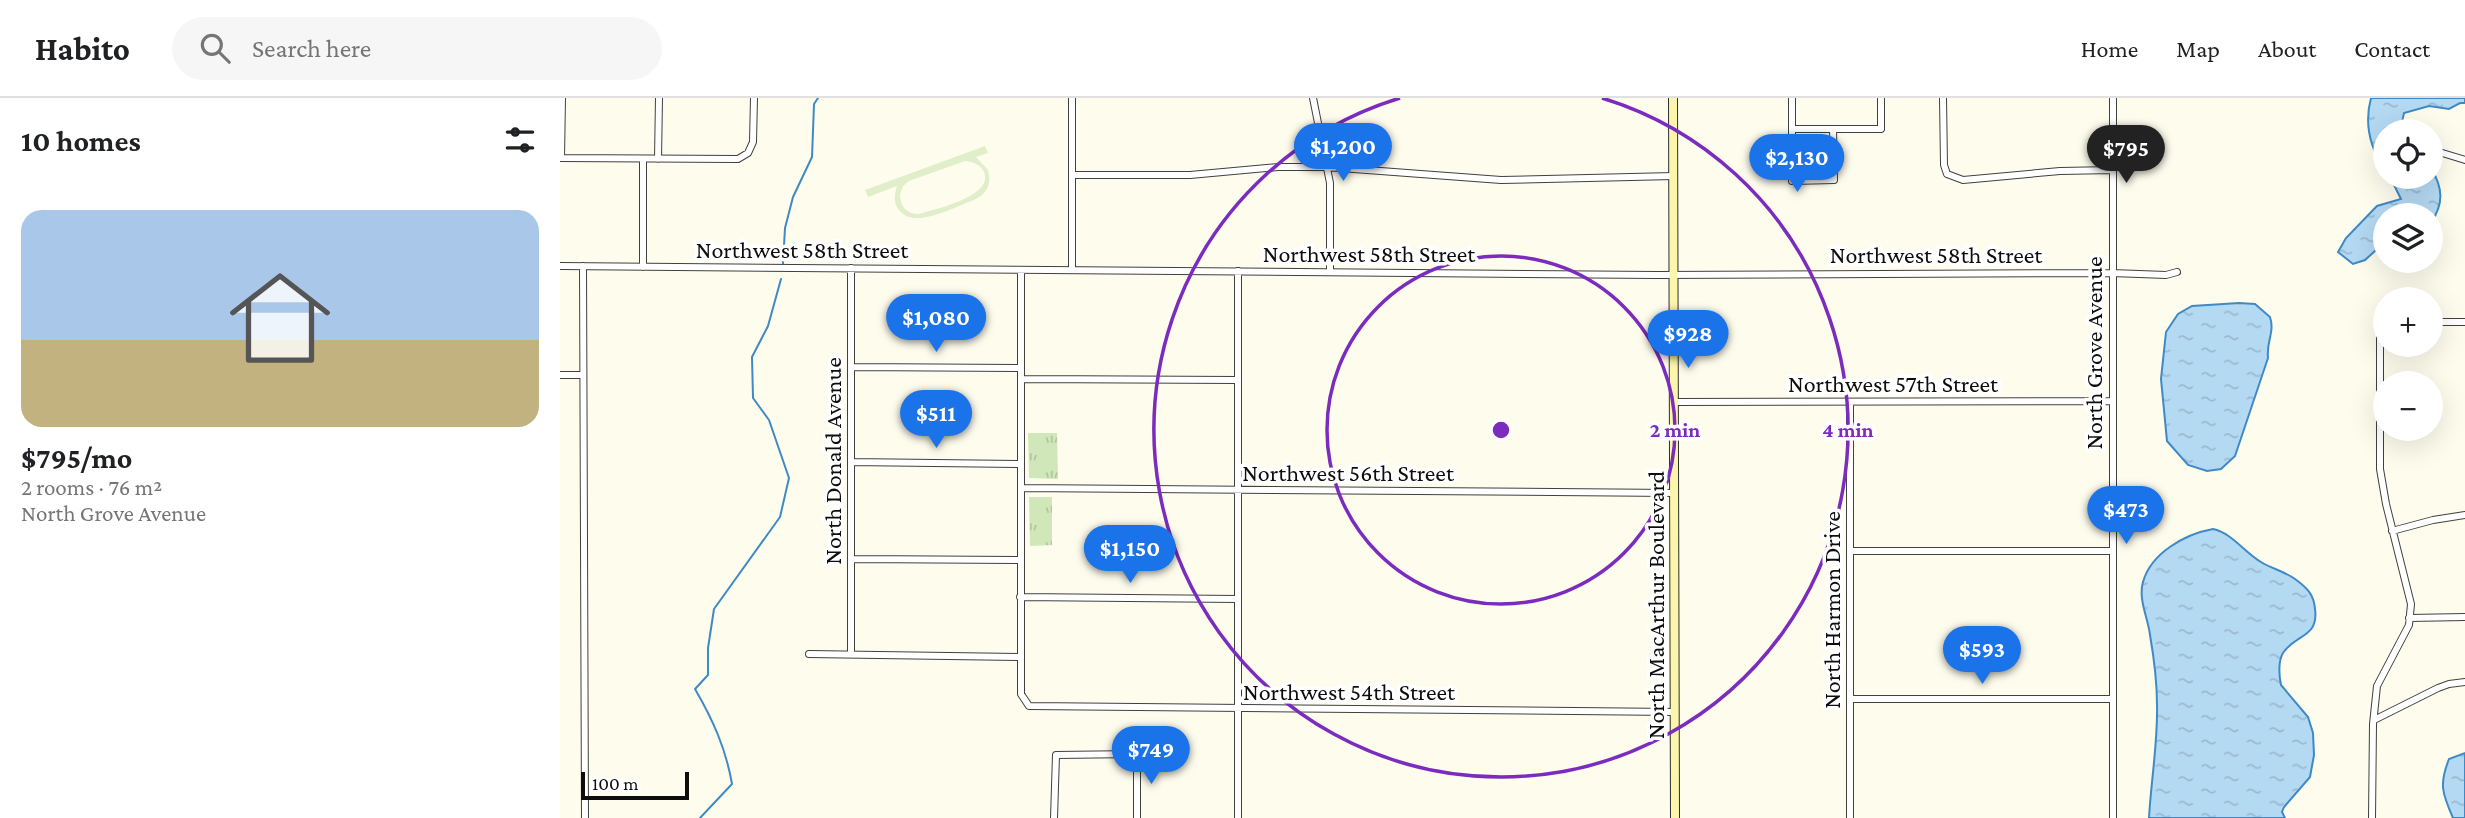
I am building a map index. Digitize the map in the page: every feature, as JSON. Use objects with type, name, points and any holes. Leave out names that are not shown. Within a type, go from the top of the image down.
[{"type":"main road","name":"North MacArthur Boulevard","points":[[1673,98],[1675,818]]},
{"type":"street","points":[[562,98],[561,158],[643,159],[738,159],[748,153],[753,142],[754,98]]},
{"type":"street","points":[[658,159],[659,98]]},
{"type":"street","points":[[1072,98],[1072,270]]},
{"type":"street","points":[[1313,98],[1328,167],[1330,271]]},
{"type":"street","points":[[1792,98],[1792,181],[1834,180],[1833,129]]},
{"type":"street","points":[[1792,129],[1881,129],[1881,98]]},
{"type":"street","points":[[1943,98],[1944,171],[1955,179],[2113,170]]},
{"type":"street","name":"North Grove Avenue","points":[[2112,98],[2113,818]]},
{"type":"street","points":[[2443,153],[2465,160]]},
{"type":"street","points":[[643,159],[643,267]]},
{"type":"street","points":[[1073,175],[1190,176],[1278,167],[1328,167],[1501,180],[1674,176]]},
{"type":"street","name":"Northwest 58th Street","points":[[560,266],[1673,274],[2166,275],[2177,272]]},
{"type":"street","points":[[583,266],[585,818]]},
{"type":"street","name":"North Donald Avenue","points":[[851,268],[851,654]]},
{"type":"street","points":[[809,654],[1021,657],[1021,270]]},
{"type":"street","points":[[1238,271],[1238,818]]},
{"type":"street","points":[[2443,323],[2465,322]]},
{"type":"street","points":[[2372,818],[2377,686],[2409,625],[2410,604],[2380,469],[2380,357]]},
{"type":"street","points":[[851,367],[1020,368]]},
{"type":"street","points":[[560,375],[583,376]]},
{"type":"street","points":[[1020,379],[1238,380]]},
{"type":"street","name":"Northwest 57th Street","points":[[1674,402],[2112,401]]},
{"type":"street","name":"North Harmon Drive","points":[[1850,402],[1850,818]]},
{"type":"street","points":[[852,463],[1021,464]]},
{"type":"street","name":"Northwest 56th Street","points":[[1021,488],[1674,493]]},
{"type":"street","points":[[2392,531],[2465,515]]},
{"type":"street","points":[[1850,551],[2112,551]]},
{"type":"street","points":[[852,559],[1020,560]]},
{"type":"street","points":[[1020,597],[1238,599]]},
{"type":"street","points":[[2409,618],[2465,617]]},
{"type":"street","name":"Northwest 54th Street","points":[[1021,657],[1021,694],[1025,703],[1034,707],[1675,712]]},
{"type":"street","points":[[2374,720],[2438,688],[2465,682]]},
{"type":"street","points":[[1850,699],[2113,699]]},
{"type":"street","points":[[1054,818],[1056,755],[1137,754],[1137,818]]},
{"type":"green space","points":[[985,146],[988,153],[976,157],[988,170],[989,184],[985,192],[974,200],[936,215],[916,218],[901,212],[895,200],[897,186],[868,197],[865,190]],"holes":[[[965,161],[978,165],[984,172],[985,180],[972,195],[919,214],[905,209],[900,194],[909,181]]]},
{"type":"green space","points":[[1028,433],[1057,433],[1058,479],[1029,478]]},
{"type":"green space","points":[[1029,497],[1052,497],[1052,545],[1030,546]]},
{"type":"water","points":[[2371,98],[2465,98],[2465,103],[2449,109],[2429,106],[2404,113],[2403,119],[2373,119],[2373,144],[2368,126]]},
{"type":"water","points":[[2396,189],[2440,189],[2440,203],[2387,203],[2401,199]]},
{"type":"water","points":[[2373,210],[2373,253],[2365,260],[2353,264],[2338,252],[2346,238]]},
{"type":"water","points":[[2255,304],[2270,317],[2272,327],[2268,358],[2235,456],[2221,469],[2207,471],[2188,465],[2167,441],[2161,379],[2166,332],[2178,314],[2192,306]]},
{"type":"water","points":[[2213,529],[2226,534],[2261,562],[2295,579],[2309,591],[2313,599],[2315,618],[2310,631],[2288,647],[2281,656],[2281,685],[2308,717],[2313,733],[2314,755],[2310,777],[2284,807],[2282,812],[2285,818],[2149,818],[2157,696],[2153,652],[2142,602],[2143,582],[2153,562],[2170,546],[2191,535]]},
{"type":"water","points":[[2465,753],[2465,818],[2453,818],[2444,795],[2444,775],[2449,759]]},
{"type":"waterway","points":[[783,264],[785,228],[793,197],[812,157],[814,104],[818,98]]},
{"type":"waterway","points":[[700,818],[732,784],[718,735],[695,689],[708,675],[708,648],[714,609],[780,517],[789,478],[769,420],[753,398],[752,357],[768,326],[781,279]]}]
